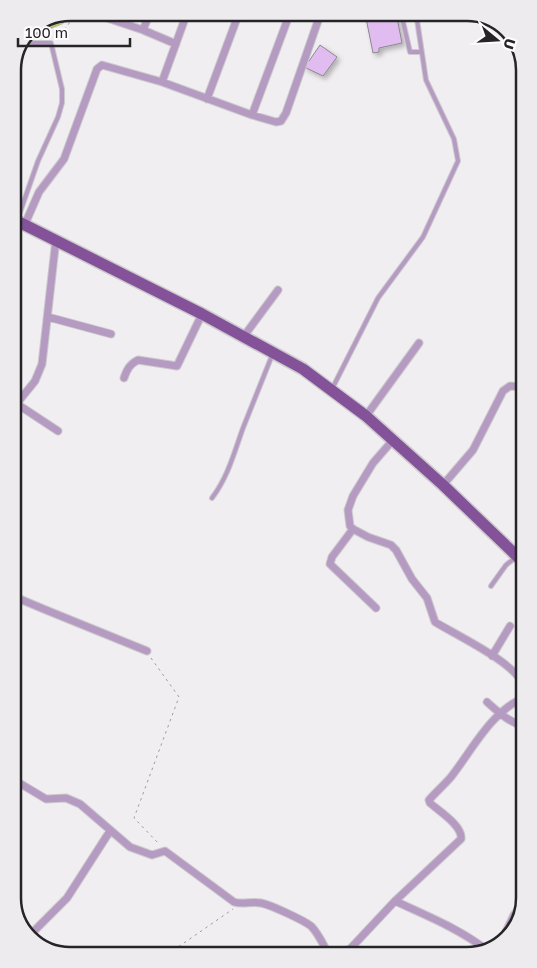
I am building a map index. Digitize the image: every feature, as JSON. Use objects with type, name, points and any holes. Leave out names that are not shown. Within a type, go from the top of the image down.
[{"type":"main road","points":[[21,222],[202,314],[303,369],[366,416],[444,484],[516,551]]},
{"type":"street","points":[[124,21],[176,44]]},
{"type":"street","points":[[143,30],[146,21]]},
{"type":"street","points":[[162,82],[184,21]]},
{"type":"street","points":[[207,99],[236,21]]},
{"type":"street","points":[[252,115],[287,21]]},
{"type":"street","points":[[21,218],[64,159],[97,69],[100,66],[106,64],[276,122],[284,118],[318,21]]},
{"type":"street","points":[[21,399],[35,381],[41,369],[56,239]]},
{"type":"street","points":[[244,336],[278,290]]},
{"type":"street","points":[[124,378],[128,368],[133,362],[138,360],[177,366],[202,314]]},
{"type":"street","points":[[48,317],[110,334]]},
{"type":"street","points":[[366,416],[419,343]]},
{"type":"street","points":[[444,484],[473,450],[504,391],[510,386],[516,386]]},
{"type":"street","points":[[21,408],[58,431]]},
{"type":"street","points":[[393,440],[373,462],[352,496],[348,510],[350,526],[368,537],[390,545],[396,550],[412,579],[427,598],[435,622],[516,673]]},
{"type":"street","points":[[353,529],[332,557],[330,564],[376,608]]},
{"type":"street","points":[[21,599],[147,651]]},
{"type":"street","points":[[492,656],[510,626]]},
{"type":"street","points":[[351,947],[394,902],[461,839],[461,831],[457,826],[430,803],[429,800],[446,783],[482,735],[516,701]]},
{"type":"street","points":[[487,702],[516,723]]},
{"type":"street","points":[[21,784],[46,799],[66,798],[80,804],[130,847],[152,856],[165,850],[234,902],[240,904],[256,902],[265,904],[304,922],[312,927],[324,947]]},
{"type":"street","points":[[34,930],[67,898],[110,831]]},
{"type":"street","points":[[394,902],[440,921],[472,938],[480,945]]},
{"type":"lane","points":[[403,21],[410,52],[421,52]]},
{"type":"lane","points":[[332,389],[378,298],[423,237],[458,161],[454,139],[426,80],[417,21]]},
{"type":"lane","points":[[21,215],[38,161],[58,117],[62,103],[62,89],[51,43],[30,43]]},
{"type":"lane","points":[[212,498],[230,468],[248,416],[274,353]]},
{"type":"lane","points":[[491,586],[506,565],[516,559]]},
{"type":"path","points":[[51,43],[70,21]]},
{"type":"path","points":[[147,651],[179,697],[134,818],[165,850]]},
{"type":"path","points":[[178,947],[240,904]]},
{"type":"shaded area","points":[[65,22],[38,34],[52,25]]},
{"type":"building","points":[[367,21],[398,21],[402,43],[379,48],[379,52],[373,53]]},
{"type":"building","points":[[320,45],[337,57],[323,76],[304,67],[307,59],[309,61]]}]
